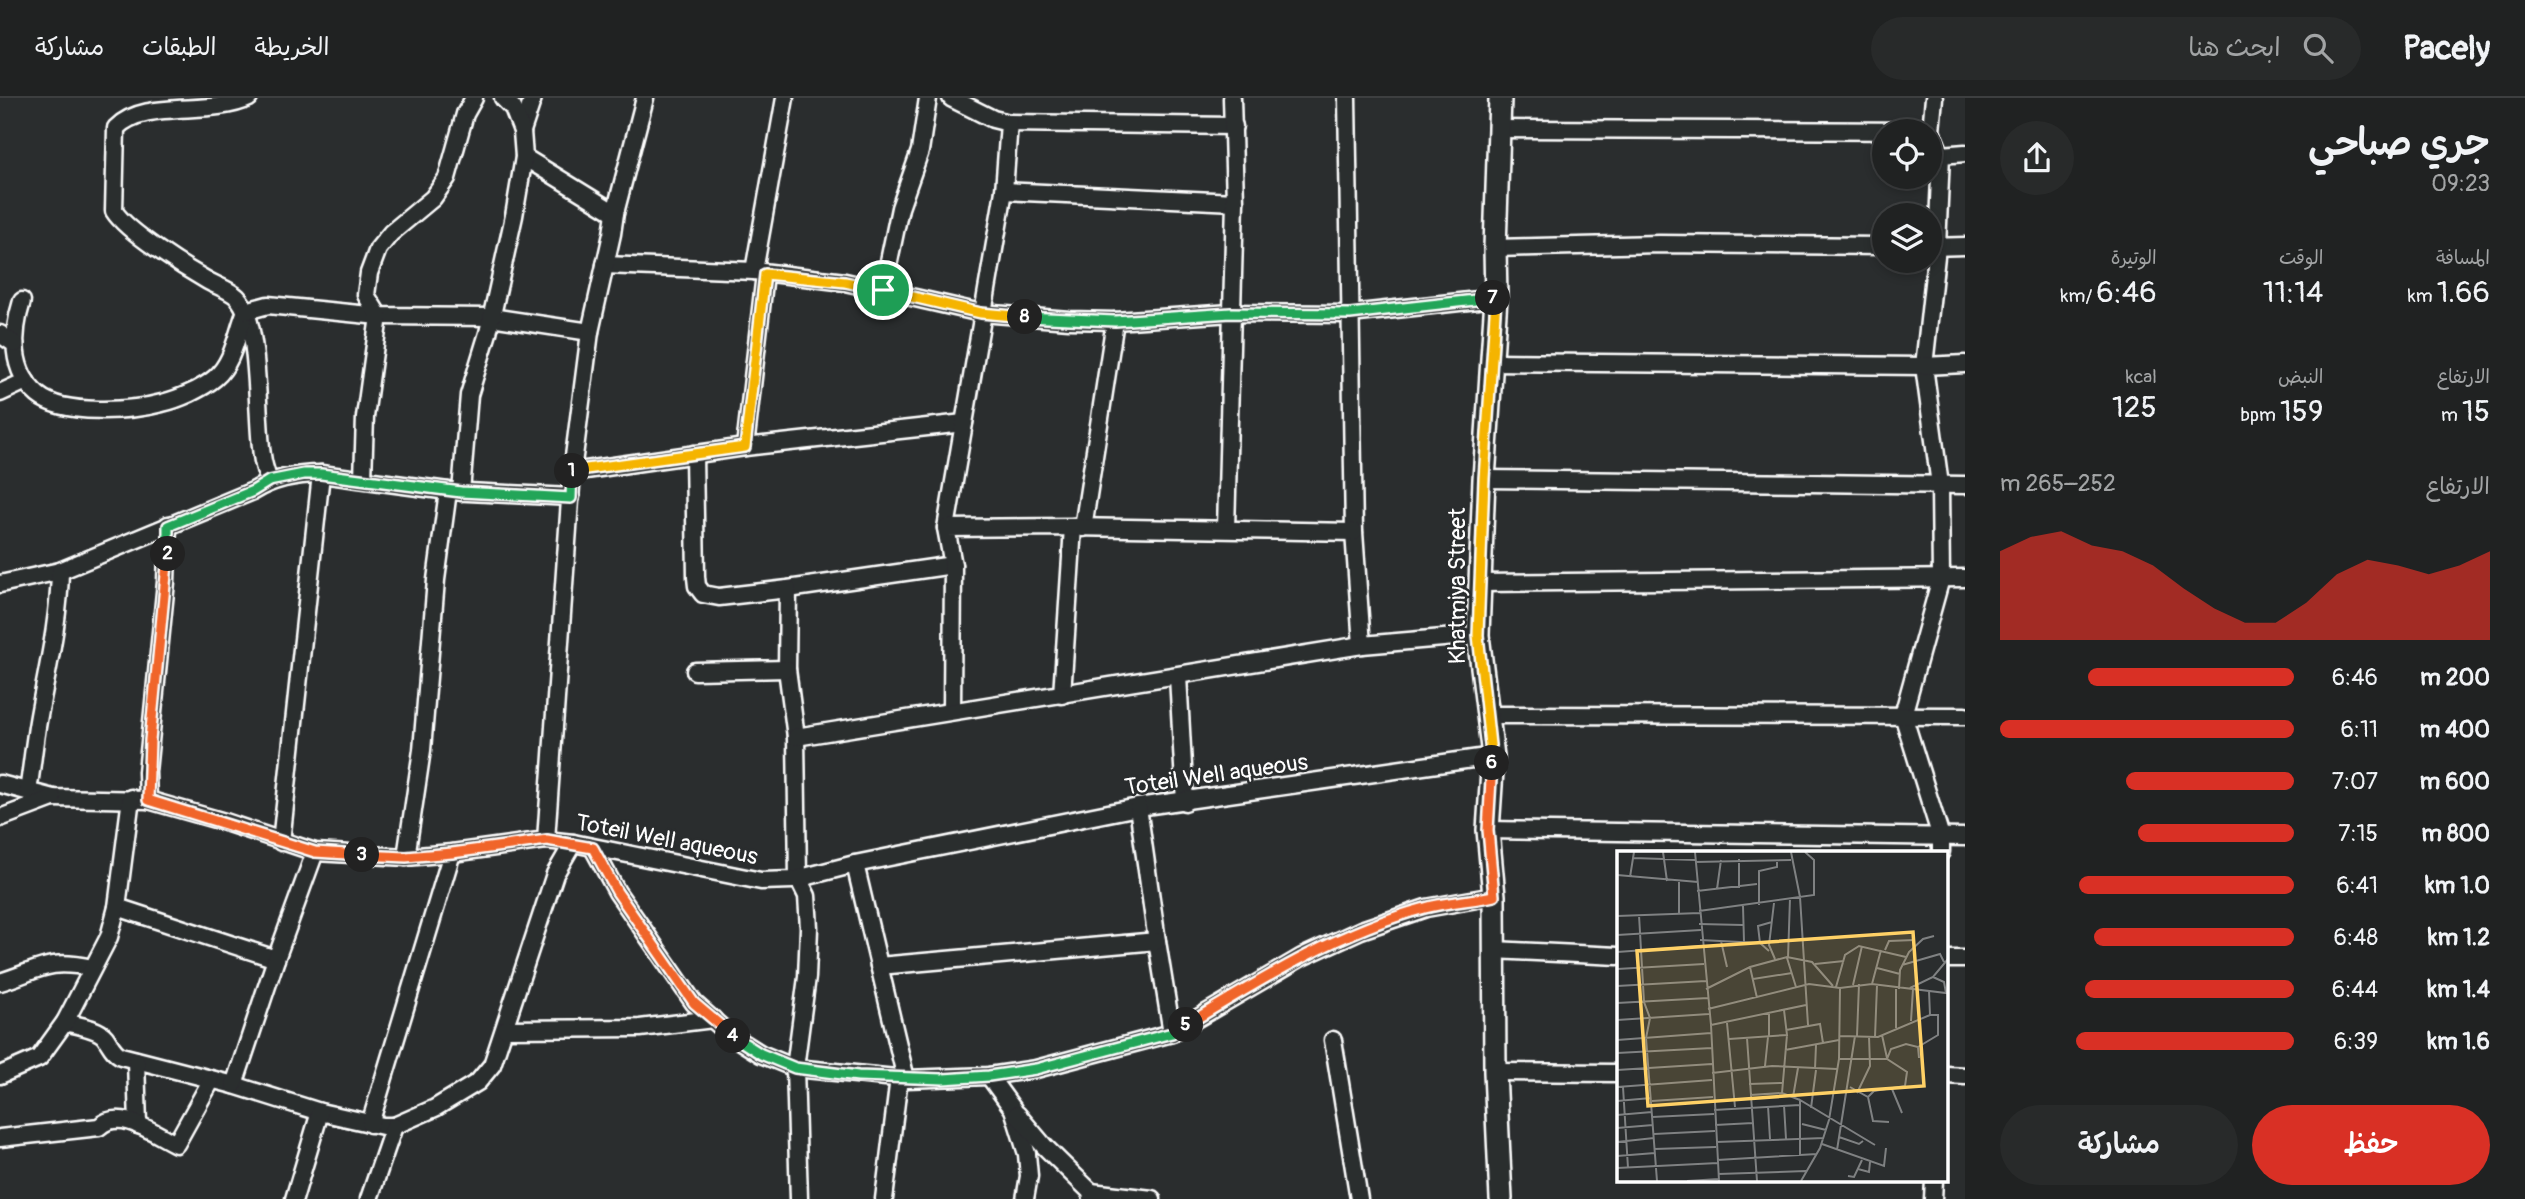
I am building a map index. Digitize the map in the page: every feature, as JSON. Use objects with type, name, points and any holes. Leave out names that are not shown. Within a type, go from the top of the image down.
[{"type":"street","points":[[249,98],[203,105],[166,105],[132,111],[123,118],[116,128],[114,211],[139,235],[184,267],[236,296],[246,311],[252,339],[262,456],[269,481]]},
{"type":"street","points":[[363,480],[365,417],[379,316],[366,295],[369,273],[378,249],[391,233],[433,198],[447,178],[465,114],[474,98]]},
{"type":"street","points":[[406,857],[422,750],[436,580],[469,395],[491,317],[524,158],[522,131],[513,108],[503,98]]},
{"type":"street","points":[[522,131],[533,98]]},
{"type":"street","points":[[547,840],[572,471],[590,332],[615,213],[645,98]]},
{"type":"street","points":[[745,447],[759,272],[785,98]]},
{"type":"street","points":[[883,290],[900,208],[920,151],[928,98]]},
{"type":"street","points":[[951,98],[993,119],[1009,123],[1234,126]]},
{"type":"street","points":[[1226,529],[1235,201],[1232,98]]},
{"type":"street","points":[[1347,98],[1354,532],[1362,645]]},
{"type":"street","name":"Khatmiya Street","points":[[1500,98],[1496,298],[1484,479],[1478,635],[1493,756],[1488,830],[1494,896],[1495,1072],[1501,1199]]},
{"type":"street","points":[[1932,119],[1934,98]]},
{"type":"street","points":[[952,710],[953,565],[946,528],[1003,191],[1009,123]]},
{"type":"street","points":[[1500,129],[1872,131]]},
{"type":"street","points":[[1942,155],[1965,153]]},
{"type":"street","points":[[524,158],[615,213]]},
{"type":"street","points":[[1003,191],[1235,201]]},
{"type":"street","points":[[1495,248],[1660,244],[1872,246]]},
{"type":"street","points":[[1942,247],[1965,246]]},
{"type":"street","points":[[605,265],[759,272],[845,282],[981,313],[1115,321],[1231,313],[1350,314],[1496,298]]},
{"type":"street","points":[[1932,273],[1924,366],[1940,485],[1941,578],[1903,715],[1941,845]]},
{"type":"street","points":[[22,301],[15,322],[15,344],[18,366],[26,381],[38,395],[54,404],[106,410],[164,403],[216,377],[229,359],[246,311]]},
{"type":"street","points":[[246,311],[268,305],[379,316],[491,317],[590,332]]},
{"type":"street","points":[[1062,695],[1078,527],[1115,321]]},
{"type":"street","points":[[0,334],[15,344]]},
{"type":"street","points":[[1493,362],[1924,366],[1965,364]]},
{"type":"street","points":[[0,393],[26,381]]},
{"type":"street","points":[[572,471],[745,447],[964,423]]},
{"type":"street","points":[[694,454],[697,586],[703,594],[719,597],[788,589],[953,565]]},
{"type":"street","points":[[0,584],[60,570],[253,491],[269,481],[304,474],[454,491],[571,498]]},
{"type":"street","points":[[281,842],[321,474]]},
{"type":"street","points":[[1484,479],[1965,485]]},
{"type":"street","points":[[1,1078],[39,1058],[65,1022],[108,937],[147,772],[166,582],[168,526]]},
{"type":"street","points":[[946,528],[1078,527],[1354,532]]},
{"type":"street","points":[[28,791],[38,722],[55,639],[60,570]]},
{"type":"street","points":[[1479,583],[1965,578]]},
{"type":"street","points":[[788,589],[787,669],[796,737],[798,878],[807,896],[809,928],[807,977],[795,1068],[799,1199]]},
{"type":"street","points":[[796,737],[1362,645],[1478,635]]},
{"type":"street","points":[[695,671],[787,669]]},
{"type":"street","points":[[1178,676],[1185,802]]},
{"type":"street","points":[[1486,715],[1965,716]]},
{"type":"street","name":"Toteil Well aqueous","points":[[0,785],[53,798],[139,799],[225,822],[315,852],[406,857],[547,840],[761,881],[798,878],[1138,807],[1493,756]]},
{"type":"street","points":[[0,818],[53,798]]},
{"type":"street","points":[[1138,807],[1172,1033]]},
{"type":"street","points":[[1488,830],[1941,845],[1965,837]]},
{"type":"street","points":[[65,1022],[99,1033],[105,1037],[113,1051],[136,1060],[234,1085],[320,1112],[370,1124],[394,1126],[435,1108],[478,1082],[492,1065],[555,874],[573,843]]},
{"type":"street","points":[[593,848],[617,892],[694,1003],[729,1034],[761,1054],[795,1068],[902,1078],[989,1076],[1036,1069],[1172,1033],[1302,957],[1361,930],[1426,908],[1494,896]]},
{"type":"street","points":[[234,1085],[315,852]]},
{"type":"street","points":[[370,1124],[452,853]]},
{"type":"street","points":[[855,864],[902,1078],[884,1199]]},
{"type":"street","points":[[117,907],[276,959]]},
{"type":"street","points":[[879,965],[1157,942]]},
{"type":"street","points":[[1494,950],[1617,956]]},
{"type":"street","points":[[0,982],[41,965],[57,963],[92,968]]},
{"type":"street","points":[[505,1030],[640,1028],[713,1019]]},
{"type":"street","points":[[1333,1040],[1359,1199]]},
{"type":"street","points":[[136,1060],[138,1125]]},
{"type":"street","points":[[1495,1072],[1617,1073]]},
{"type":"street","points":[[989,1076],[1013,1110],[1091,1196],[1152,1199]]},
{"type":"street","points":[[0,1138],[99,1126],[104,1121],[116,1118],[138,1125],[176,1144],[211,1081]]},
{"type":"street","points":[[1013,1110],[1027,1154],[1029,1176],[1025,1199]]},
{"type":"street","points":[[294,1199],[320,1112]]},
{"type":"street","points":[[369,1199],[394,1126]]},
{"type":"route","points":[[765,274],[845,282],[883,290],[981,313],[1115,321],[1231,313],[1350,314],[1496,298],[1484,479],[1478,635],[1493,756],[1488,830],[1494,896],[1426,908],[1361,930],[1302,957],[1172,1033],[1036,1069],[989,1076],[906,1079],[858,1076],[795,1068],[761,1054],[729,1034],[694,1003],[617,892],[593,848],[547,840],[406,857],[315,852],[148,800],[147,772],[166,582],[168,526],[253,491],[269,481],[304,474],[461,492],[571,498],[572,471],[745,447],[765,274]]}]
